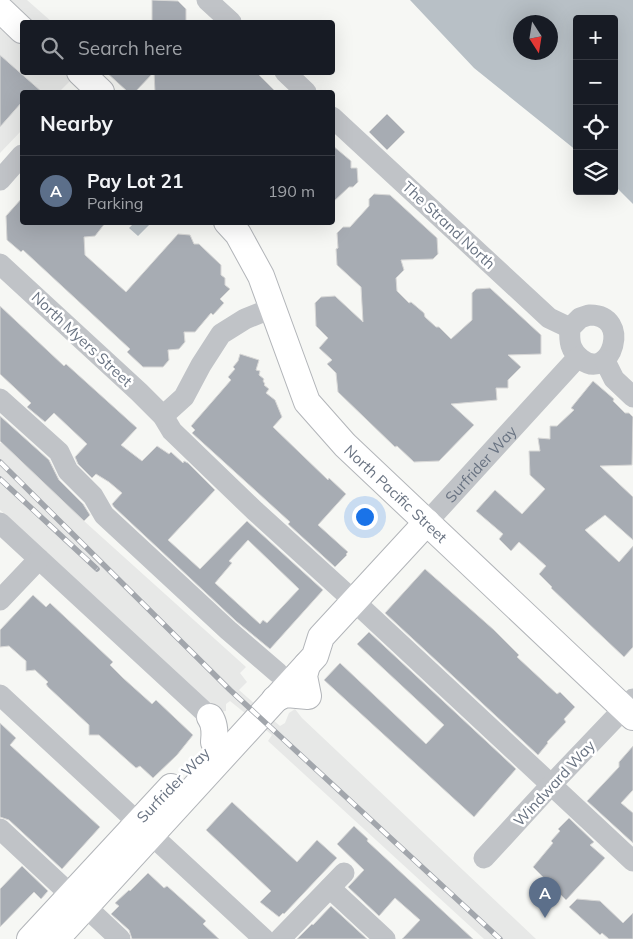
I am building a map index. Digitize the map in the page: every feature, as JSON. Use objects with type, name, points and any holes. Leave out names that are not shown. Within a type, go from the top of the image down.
[{"type":"main road","points":[[0,9],[20,28]]},
{"type":"main road","points":[[64,75],[77,90]]},
{"type":"main road","points":[[83,75],[99,90]]},
{"type":"main road","name":"North Pacific Street","points":[[230,225],[238,234],[261,276],[307,402],[345,445],[426,522],[630,708]]},
{"type":"main road","name":"Surfrider Way","points":[[145,828],[212,729],[307,666],[315,656],[321,637],[426,522]]},
{"type":"main road","name":"Surfrider Way","points":[[30,939],[78,901],[145,828],[260,718],[276,686],[307,642],[321,637]]},
{"type":"main road","name":"Surfrider Way","points":[[56,939],[78,901]]},
{"type":"street","points":[[207,0],[229,20]]},
{"type":"street","points":[[288,75],[304,90]]},
{"type":"street","name":"The Strand North","points":[[335,120],[549,318],[570,328]]},
{"type":"street","points":[[0,180],[20,157]]},
{"type":"street","name":"North Myers Street","points":[[0,264],[139,392],[163,416],[172,431],[255,511],[633,862]]},
{"type":"street","points":[[163,416],[184,398],[201,365],[222,334],[245,319],[272,308]]},
{"type":"street","points":[[589,315],[598,315],[608,319],[615,326],[618,335],[612,355],[605,360],[591,364],[584,362],[572,350],[569,341],[570,328],[580,318],[589,315]]},
{"type":"street","name":"Surfrider Way","points":[[426,522],[578,357]]},
{"type":"street","points":[[605,360],[614,379],[633,396]]},
{"type":"street","points":[[0,399],[59,452],[68,471],[93,496],[104,515],[276,686]]},
{"type":"street","points":[[0,523],[212,729]]},
{"type":"street","points":[[0,600],[39,559]]},
{"type":"street","points":[[0,695],[264,939]]},
{"type":"street","name":"Windward Way","points":[[484,858],[551,785],[630,708]]},
{"type":"street","points":[[0,830],[120,939]]},
{"type":"street","points":[[280,939],[337,880],[386,939]]},
{"type":"shaded area","points":[[0,0],[27,0],[50,20],[20,20],[20,75],[76,75],[61,90],[20,90],[20,132],[0,153]]},
{"type":"shaded area","points":[[410,0],[633,0],[633,204],[618,189],[618,15],[573,15],[573,148],[474,68]]},
{"type":"shaded area","points":[[132,225],[149,225],[138,236],[129,228]]},
{"type":"shaded area","points":[[0,443],[246,667],[240,673],[247,682],[239,690],[280,726],[285,723],[289,713],[295,709],[302,718],[536,939],[484,939],[268,741],[272,735],[230,701],[226,704],[226,711],[217,712],[0,510]]},
{"type":"building","points":[[152,0],[178,1],[186,9],[186,20],[152,20]]},
{"type":"building","points":[[0,55],[20,73],[20,75],[23,75],[40,90],[20,90],[20,104],[0,127]]},
{"type":"building","points":[[109,75],[151,75],[137,90],[126,90]]},
{"type":"building","points":[[154,75],[259,75],[274,90],[155,90]]},
{"type":"building","points":[[387,114],[405,132],[387,150],[369,132]]},
{"type":"building","points":[[335,148],[351,161],[351,168],[357,168],[358,182],[353,187],[349,187],[335,200]]},
{"type":"building","points":[[374,194],[390,195],[437,238],[438,254],[433,259],[401,260],[404,270],[396,278],[397,291],[409,303],[411,302],[424,313],[425,317],[436,327],[439,327],[451,339],[472,320],[472,293],[476,289],[490,288],[541,335],[541,354],[508,355],[521,367],[508,380],[508,388],[496,388],[497,400],[451,404],[474,425],[439,461],[414,462],[397,446],[395,447],[338,392],[336,373],[327,364],[332,360],[319,348],[328,338],[316,326],[315,303],[321,297],[335,296],[363,322],[361,287],[337,265],[337,233],[343,227],[350,227],[369,206],[369,199]]},
{"type":"building","points":[[20,200],[20,225],[104,225],[95,236],[84,237],[85,255],[126,292],[178,234],[190,235],[194,244],[199,244],[221,265],[221,275],[225,278],[225,285],[230,289],[220,299],[224,303],[213,315],[211,313],[195,332],[184,332],[185,342],[179,349],[168,350],[169,360],[163,367],[143,367],[127,352],[130,349],[23,250],[21,252],[7,240],[6,216]]},
{"type":"building","points":[[0,306],[64,366],[66,364],[137,428],[121,445],[142,461],[157,446],[169,454],[171,452],[183,463],[184,461],[188,463],[215,490],[168,540],[200,569],[247,521],[323,590],[270,649],[236,621],[114,507],[112,504],[122,493],[96,474],[92,478],[78,464],[75,457],[87,444],[54,413],[45,422],[27,407],[31,403],[0,374]],"holes":[[[248,540],[299,589],[267,623],[263,620],[260,624],[215,583],[232,563],[229,561]]]},
{"type":"building","points":[[240,354],[259,360],[256,370],[260,371],[259,375],[264,379],[264,385],[269,389],[266,393],[275,400],[282,417],[273,427],[328,480],[329,478],[346,494],[318,525],[348,552],[335,567],[288,524],[290,522],[192,433],[195,430],[191,426],[231,380],[228,377],[235,369],[233,367],[238,361]]},
{"type":"building","points":[[593,381],[614,399],[613,401],[625,413],[629,413],[633,417],[632,465],[600,466],[633,497],[633,540],[605,515],[585,530],[619,562],[633,546],[633,647],[624,657],[551,588],[539,574],[546,566],[519,542],[511,551],[499,539],[503,534],[476,511],[495,490],[522,514],[545,489],[530,475],[529,451],[540,451],[538,438],[550,439],[550,426],[557,426],[574,410],[571,408]]},
{"type":"building","points":[[0,416],[49,460],[59,480],[83,504],[90,515],[84,521],[0,441]]},
{"type":"building","points":[[425,569],[494,630],[519,655],[517,657],[557,694],[560,692],[575,707],[564,719],[566,722],[547,742],[538,755],[385,613]]},
{"type":"building","points":[[33,595],[46,607],[50,603],[113,662],[110,665],[123,678],[152,704],[156,700],[193,735],[177,755],[153,778],[140,766],[136,768],[99,735],[89,735],[89,725],[48,687],[46,684],[48,682],[35,670],[26,671],[26,661],[9,646],[0,647],[0,630]]},
{"type":"building","points":[[369,632],[516,769],[474,817],[324,680],[340,663],[426,744],[444,725],[357,644]]},
{"type":"building","points":[[0,723],[16,738],[10,745],[100,827],[62,869],[9,820],[0,817]]},
{"type":"building","points":[[633,746],[633,790],[621,803],[633,813],[633,843],[587,801],[619,767],[619,762]]},
{"type":"building","points":[[232,802],[297,862],[317,840],[337,858],[279,917],[260,902],[271,891],[206,830]]},
{"type":"building","points":[[569,818],[594,842],[590,845],[605,858],[566,900],[533,867],[553,843],[551,841],[560,831],[558,829]]},
{"type":"building","points":[[354,826],[368,839],[367,841],[473,939],[402,939],[420,920],[395,898],[379,916],[348,887],[364,870],[337,844]]},
{"type":"building","points":[[22,866],[48,891],[41,899],[34,892],[0,927],[0,889]]},
{"type":"building","points":[[148,873],[164,888],[167,886],[206,921],[203,924],[219,939],[132,939],[129,930],[111,914],[119,906],[115,903]]},
{"type":"building","points":[[577,899],[600,901],[623,923],[633,913],[633,939],[609,939],[602,933],[600,935],[569,907]]},
{"type":"building","points":[[331,906],[367,939],[297,939]]},
{"type":"railway","points":[[0,462],[230,690],[500,939]]},
{"type":"railway","points":[[0,479],[97,569]]},
{"type":"place","name":"Pay Lot 21","points":[[545,918]]}]
